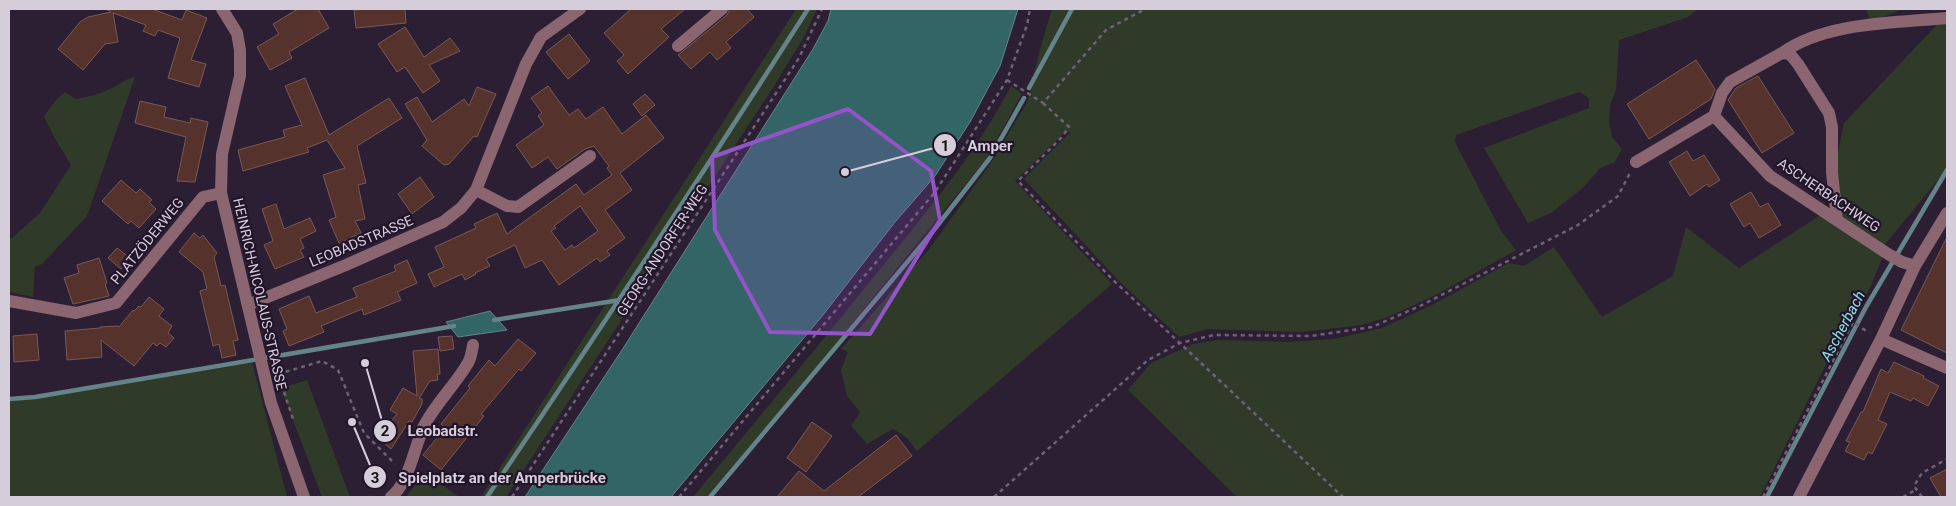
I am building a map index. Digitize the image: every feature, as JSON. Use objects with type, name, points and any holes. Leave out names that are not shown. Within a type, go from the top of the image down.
[{"type":"street","name":"HEINRICH-NICOLAUS-STRASSE","points":[[222,9],[237,33],[240,50],[240,76],[222,154],[221,193],[271,403],[304,497]]},
{"type":"street","name":"LEOBADSTRASSE","points":[[248,305],[444,222],[461,208],[476,190],[526,64],[541,37],[580,9]]},
{"type":"street","points":[[701,9],[709,20]]},
{"type":"street","points":[[678,46],[722,9]]},
{"type":"street","points":[[1636,162],[1714,116],[1722,93],[1730,82],[1782,53],[1799,41],[1820,34],[1862,27],[1947,18]]},
{"type":"street","points":[[1782,53],[1790,54],[1798,64],[1829,113],[1832,127],[1832,172],[1836,220]]},
{"type":"street","name":"ASCHERBACHWEG","points":[[1714,116],[1770,176],[1888,254],[1902,262],[1915,266]]},
{"type":"street","points":[[476,190],[507,206],[518,207],[590,156]]},
{"type":"street","name":"PLATZÖDERWEG","points":[[9,301],[76,314],[116,303],[203,197],[221,193]]},
{"type":"street","points":[[1799,497],[1881,340],[1915,266],[1947,213]]},
{"type":"street","points":[[1881,340],[1947,368]]},
{"type":"street","points":[[391,497],[397,492],[406,475],[426,424],[442,396],[469,362],[473,345]]},
{"type":"path","name":"GEORG-ANDORFER-WEG","points":[[512,497],[784,82],[799,58],[822,9]]},
{"type":"path","points":[[679,497],[935,192],[1007,80],[1027,25],[1030,9]]},
{"type":"path","points":[[1043,103],[1106,30],[1145,9]]},
{"type":"path","points":[[1007,80],[1043,103],[1069,127],[1062,137],[1018,181],[1112,279],[1343,497]]},
{"type":"path","points":[[994,497],[1148,360],[1180,342],[1214,335],[1311,336],[1372,327],[1420,306],[1578,225],[1618,196],[1636,162]]},
{"type":"path","points":[[1762,497],[1853,322],[1865,331]]},
{"type":"path","points":[[278,374],[322,361],[338,370],[364,433],[406,475]]},
{"type":"path","points":[[1922,497],[1914,486],[1922,473],[1947,459]]},
{"type":"path","points":[[1903,497],[1917,489]]},
{"type":"highlighted area","points":[[848,109],[931,171],[940,220],[870,334],[770,332],[715,230],[712,157]]},
{"type":"shaded area","points":[[796,9],[817,9],[804,37],[774,86],[506,497],[481,497]]},
{"type":"shaded area","points":[[831,9],[1018,9],[1000,66],[970,122],[935,176],[895,222],[823,315],[671,497],[525,497],[622,350],[813,49],[828,21]]},
{"type":"shaded area","points":[[1052,9],[1698,9],[1688,17],[1619,40],[1616,89],[1610,106],[1609,123],[1612,137],[1622,149],[1615,162],[1600,168],[1584,187],[1551,213],[1528,223],[1484,148],[1589,108],[1589,98],[1579,92],[1456,135],[1455,142],[1501,231],[1516,250],[1438,294],[1388,317],[1361,325],[1303,332],[1208,329],[1179,337],[1117,279],[1024,179],[1071,132],[1064,133],[1015,181],[1112,284],[917,451],[907,438],[893,429],[867,444],[851,426],[860,412],[847,396],[841,370],[848,352],[841,349],[930,248],[991,163],[1028,101],[1040,49]]},
{"type":"shaded area","points":[[1866,9],[1903,9],[1871,22]]},
{"type":"shaded area","points":[[1947,14],[1947,169],[1883,247],[1843,218],[1836,161],[1844,123]]},
{"type":"shaded area","points":[[135,77],[87,216],[42,264],[35,267],[33,297],[9,292],[9,238],[12,238],[40,213],[71,165],[44,117],[53,103],[65,92],[76,99],[98,94]]},
{"type":"shaded area","points":[[1011,86],[1022,94],[986,159],[830,351],[707,497],[693,497],[934,203],[983,135]]},
{"type":"shaded area","points":[[1822,214],[1883,256],[1867,295],[1828,360],[1760,497],[1237,497],[1128,390],[1151,363],[1193,344],[1218,340],[1287,342],[1334,339],[1382,328],[1434,304],[1509,263],[1524,266],[1554,247],[1602,317],[1673,276],[1686,227],[1739,268]]},
{"type":"shaded area","points":[[490,311],[507,330],[458,337],[446,322]]},
{"type":"shaded area","points":[[252,362],[287,497],[9,497],[9,401]]},
{"type":"shaded area","points":[[307,380],[350,497],[322,497],[281,388]]},
{"type":"shaded area","points":[[425,472],[459,497],[406,497]]},
{"type":"building","points":[[106,9],[152,9],[182,20],[186,10],[207,18],[191,60],[206,64],[199,87],[168,78],[180,38],[158,30],[155,36],[143,31],[146,25],[113,13],[118,42],[105,44],[83,70],[58,49],[80,22],[88,17],[111,12]]},
{"type":"building","points":[[298,9],[318,9],[329,28],[289,52],[292,58],[270,70],[257,47],[279,34],[273,24]]},
{"type":"building","points":[[405,9],[406,23],[356,28],[354,10]]},
{"type":"building","points":[[631,9],[685,9],[661,29],[669,37],[628,74],[617,61],[624,55],[604,33]]},
{"type":"building","points":[[730,9],[747,9],[754,17],[726,42],[731,48],[717,60],[710,52],[691,69],[678,55],[727,15]]},
{"type":"building","points":[[405,27],[424,57],[450,38],[460,51],[429,65],[440,81],[423,93],[405,67],[397,72],[378,44]]},
{"type":"building","points":[[569,34],[590,61],[568,79],[546,52]]},
{"type":"building","points":[[1696,60],[1715,89],[1711,99],[1649,139],[1627,104]]},
{"type":"building","points":[[1758,76],[1794,133],[1762,153],[1728,100],[1736,88]]},
{"type":"building","points":[[305,78],[329,135],[389,98],[402,118],[357,146],[366,183],[358,185],[365,219],[355,221],[361,233],[339,243],[329,220],[336,217],[323,175],[345,168],[327,140],[307,148],[309,152],[243,171],[238,150],[285,137],[283,130],[302,125],[285,86]]},
{"type":"building","points":[[548,86],[569,115],[578,109],[586,119],[603,107],[622,134],[646,115],[664,138],[620,173],[632,190],[605,210],[625,238],[607,251],[610,255],[600,262],[597,258],[559,285],[542,260],[525,268],[515,245],[486,259],[490,266],[465,280],[462,274],[434,287],[428,274],[444,267],[435,247],[476,228],[474,224],[497,213],[507,234],[576,184],[584,195],[612,175],[607,168],[609,166],[594,146],[585,149],[557,169],[548,157],[532,168],[516,145],[544,125],[538,116],[542,113],[531,98]],"holes":[[[580,206],[598,231],[574,248],[572,245],[565,250],[551,231],[556,228],[554,226]]]},
{"type":"building","points":[[477,87],[496,94],[477,137],[474,136],[449,164],[444,165],[422,146],[427,140],[405,104],[417,97],[432,122],[464,99],[469,106]]},
{"type":"building","points":[[645,94],[655,105],[642,116],[633,104]]},
{"type":"building","points":[[140,101],[166,107],[164,117],[190,123],[191,118],[208,122],[195,182],[177,181],[186,137],[135,123]]},
{"type":"building","points":[[1687,151],[1693,161],[1704,155],[1720,180],[1709,187],[1707,184],[1690,196],[1669,162]]},
{"type":"building","points":[[420,177],[434,197],[412,214],[398,194]]},
{"type":"building","points":[[121,180],[136,193],[140,189],[152,200],[149,202],[156,209],[139,228],[131,221],[128,224],[102,201]]},
{"type":"building","points":[[1751,192],[1760,207],[1768,203],[1781,225],[1759,238],[1750,223],[1744,227],[1730,204]]},
{"type":"building","points":[[276,204],[284,229],[310,218],[316,231],[300,239],[304,248],[300,250],[304,257],[275,269],[264,245],[273,241],[262,209]]},
{"type":"building","points":[[194,233],[200,238],[203,235],[217,253],[214,257],[221,286],[225,285],[238,340],[233,341],[236,355],[222,358],[219,344],[213,346],[200,291],[207,289],[203,272],[179,252]]},
{"type":"building","points":[[1947,237],[1947,353],[1901,330]]},
{"type":"building","points":[[117,248],[130,258],[121,269],[108,258]]},
{"type":"building","points":[[99,258],[109,296],[73,304],[64,278],[79,273],[77,265]]},
{"type":"building","points":[[407,260],[417,283],[397,292],[401,300],[364,315],[362,309],[321,326],[324,332],[289,346],[283,331],[287,329],[279,309],[309,296],[316,313],[357,297],[353,288],[396,271],[394,266]]},
{"type":"building","points":[[149,297],[164,309],[159,316],[172,326],[168,333],[174,338],[166,347],[160,343],[157,346],[153,343],[134,366],[101,340],[102,357],[67,360],[65,331],[119,327],[133,310],[139,306],[141,307]]},
{"type":"building","points":[[37,334],[39,360],[14,362],[13,336]]},
{"type":"building","points":[[452,336],[454,349],[440,351],[438,337]]},
{"type":"building","points":[[518,339],[536,353],[521,371],[519,369],[481,414],[484,416],[441,470],[423,455],[445,428],[441,424],[470,388],[468,386],[489,360],[495,366]]},
{"type":"building","points":[[438,349],[440,374],[437,374],[438,380],[430,381],[419,398],[422,399],[422,404],[412,422],[409,421],[391,449],[378,438],[397,414],[390,410],[403,388],[417,396],[413,351]]},
{"type":"building","points":[[1894,362],[1924,376],[1923,378],[1939,386],[1928,406],[1913,398],[1911,401],[1890,392],[1878,420],[1887,424],[1872,454],[1868,452],[1864,460],[1845,451],[1850,442],[1846,441],[1861,412],[1863,412],[1881,369],[1888,373]]},
{"type":"building","points":[[812,422],[832,436],[806,472],[787,458]]},
{"type":"building","points":[[896,435],[912,456],[858,497],[777,497],[799,471],[824,491]]},
{"type":"building","points":[[1947,469],[1947,497],[1941,497],[1930,478]]},
{"type":"waterway","points":[[487,497],[649,254],[808,9]]},
{"type":"waterway","points":[[1029,88],[1072,9]]},
{"type":"waterway","points":[[710,497],[930,235],[990,158],[1024,98]]},
{"type":"waterway","name":"Ascherbach","points":[[1767,497],[1866,307],[1947,170]]},
{"type":"waterway","points":[[494,320],[620,300]]},
{"type":"waterway","points":[[9,399],[35,397],[454,326]]},
{"type":"place","name":"Amper","points":[[845,172]]},
{"type":"place","name":"Leobadstr.","points":[[365,363]]},
{"type":"place","name":"Spielplatz an der Amperbrücke","points":[[352,422]]}]
